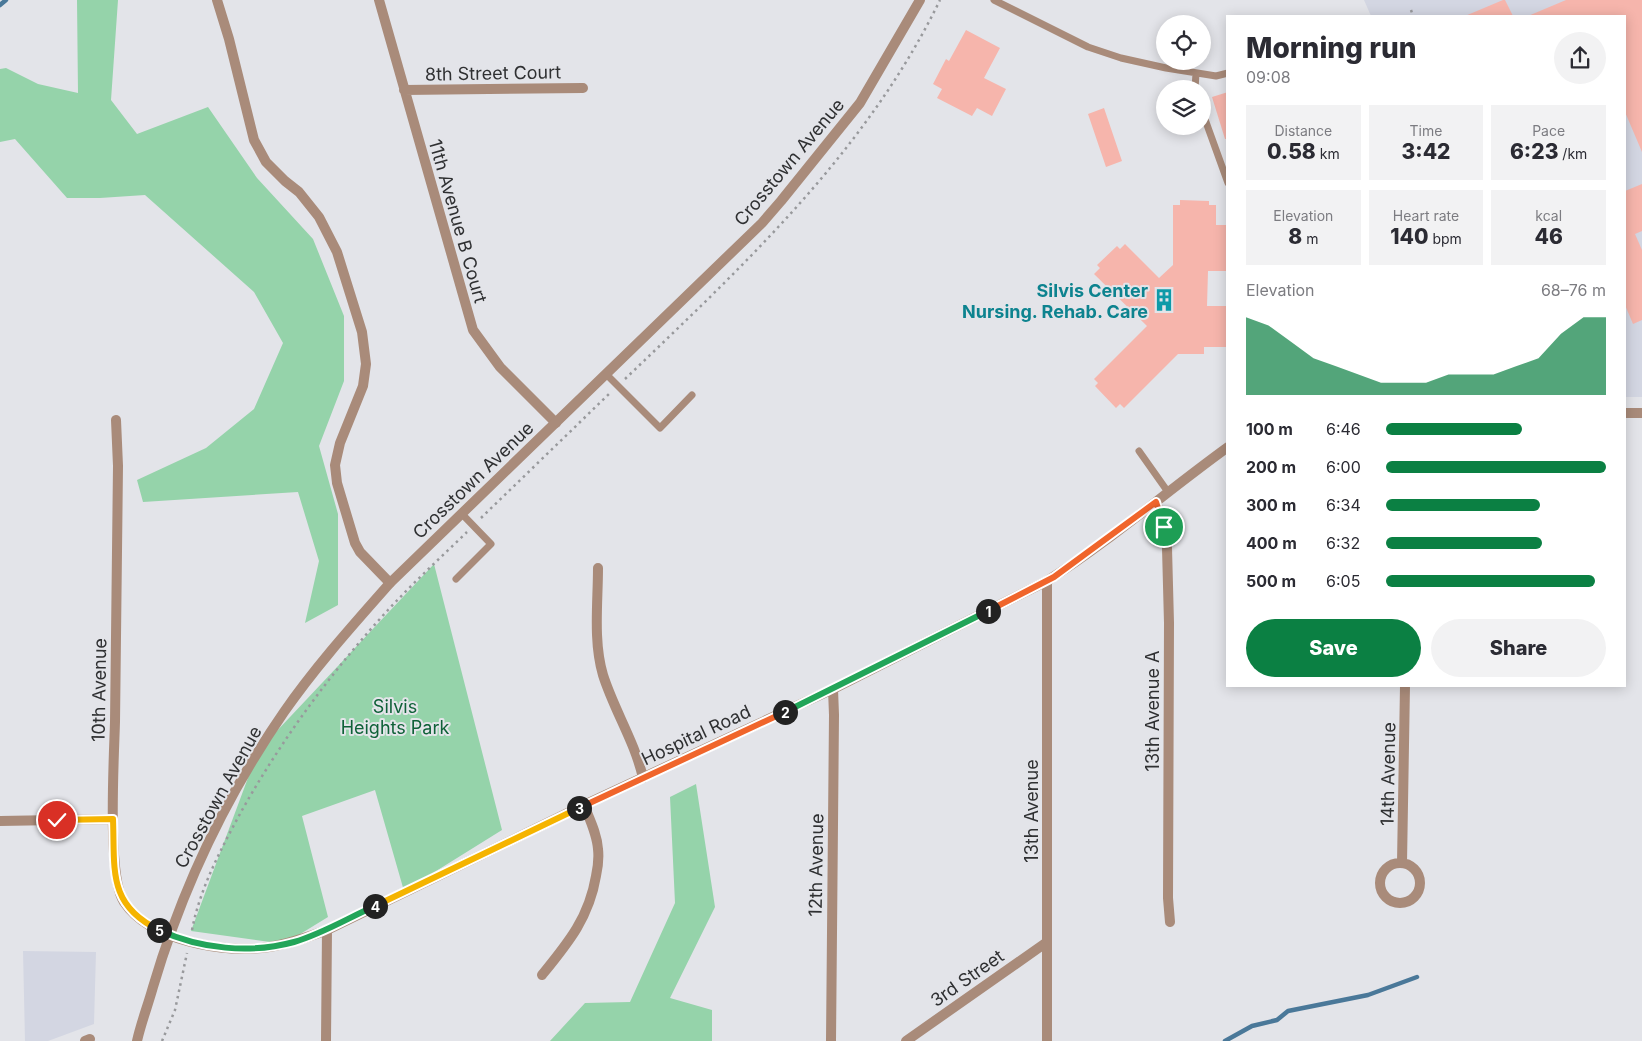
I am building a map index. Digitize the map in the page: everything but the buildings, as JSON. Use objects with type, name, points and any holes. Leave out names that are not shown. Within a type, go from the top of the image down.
[{"type":"street","points":[[217,0],[229,39],[254,140],[266,162],[299,192],[319,217],[337,252],[357,312],[365,348],[363,386],[339,448],[335,474],[355,543],[360,552],[390,583]]},
{"type":"street","name":"11th Avenue B Court","points":[[379,0],[473,330],[479,341],[500,367],[556,423]]},
{"type":"street","name":"Crosstown Avenue","points":[[137,1041],[161,960],[186,890],[210,838],[258,751],[314,671],[390,583],[762,223],[860,103],[920,0]]},
{"type":"street","name":"8th Street Court","points":[[404,90],[583,88]]},
{"type":"street","points":[[1626,413],[1642,413]]},
{"type":"street","name":"10th Avenue","points":[[116,420],[118,466],[113,819],[116,879],[118,891],[123,902],[148,925],[170,935]]},
{"type":"street","name":"Hospital Road","points":[[170,935],[189,942],[217,947],[267,948],[295,942],[326,930],[584,805],[833,689],[1047,581],[1072,565],[1226,448]]},
{"type":"street","name":"13th Avenue A","points":[[1156,502],[1164,527],[1167,548],[1168,898],[1170,922]]},
{"type":"street","points":[[598,568],[598,640],[600,661],[608,688],[640,761],[644,778]]},
{"type":"street","name":"13th Avenue","points":[[1047,581],[1047,1041]]},
{"type":"street","name":"14th Avenue","points":[[1402,862],[1405,687]]},
{"type":"street","name":"12th Avenue","points":[[832,1041],[833,689]]},
{"type":"street","points":[[542,975],[561,953],[581,923],[594,887],[599,850],[584,805]]},
{"type":"street","points":[[0,821],[113,819]]},
{"type":"street","points":[[1402,862],[1412,866],[1417,872],[1420,877],[1420,887],[1410,901],[1400,903],[1386,897],[1382,892],[1380,882],[1382,875],[1390,865],[1402,862]]},
{"type":"street","points":[[326,930],[326,1041]]},
{"type":"street","name":"3rd Street","points":[[906,1041],[1047,942]]},
{"type":"lane","points":[[994,0],[1088,47],[1121,58],[1216,76],[1226,74]]},
{"type":"lane","points":[[1196,73],[1196,80]]},
{"type":"lane","points":[[1211,135],[1226,177]]},
{"type":"lane","points":[[606,374],[660,428],[692,395]]},
{"type":"lane","points":[[1139,451],[1168,492]]},
{"type":"lane","points":[[456,579],[491,544],[462,514]]},
{"type":"path","points":[[192,931],[196,909],[229,834],[272,759],[317,695],[358,644],[396,602],[762,246],[852,142],[875,111],[916,46],[940,0]]},
{"type":"path","points":[[1411,10],[1412,15]]},
{"type":"path","points":[[162,1041],[175,1010],[186,960]]},
{"type":"shaded area","points":[[1364,0],[1642,0],[1642,397],[1626,397],[1626,15],[1371,15]]},
{"type":"shaded area","points":[[23,951],[96,952],[94,1024],[48,1041],[25,1041]]},
{"type":"green space","points":[[77,0],[118,0],[111,100],[137,134],[208,107],[257,178],[313,239],[344,316],[344,381],[319,446],[338,514],[338,605],[305,623],[319,561],[298,492],[143,502],[137,480],[206,448],[254,409],[283,343],[254,292],[145,195],[67,198],[15,139],[0,142],[0,69],[6,68],[38,84],[78,93]]},
{"type":"green space","name":"Silvis Heights Park","points":[[434,564],[502,830],[404,891],[375,790],[302,816],[328,917],[284,944],[191,931],[258,751]]},
{"type":"green space","points":[[696,784],[715,907],[670,998],[712,1010],[712,1041],[550,1041],[585,1003],[630,1002],[675,903],[670,797]]},
{"type":"waterway","points":[[0,5],[6,0]]},
{"type":"waterway","points":[[1225,1041],[1252,1026],[1277,1020],[1288,1011],[1368,995],[1417,977]]},
{"type":"place","name":"Silvis Center Nursing. Rehab. Care","points":[[1164,300]]},
{"type":"route","points":[[57,820],[113,819],[118,891],[123,902],[148,925],[189,942],[217,947],[267,948],[295,942],[326,930],[584,805],[833,689],[1047,581],[1072,565],[1156,502],[1164,527]]}]
